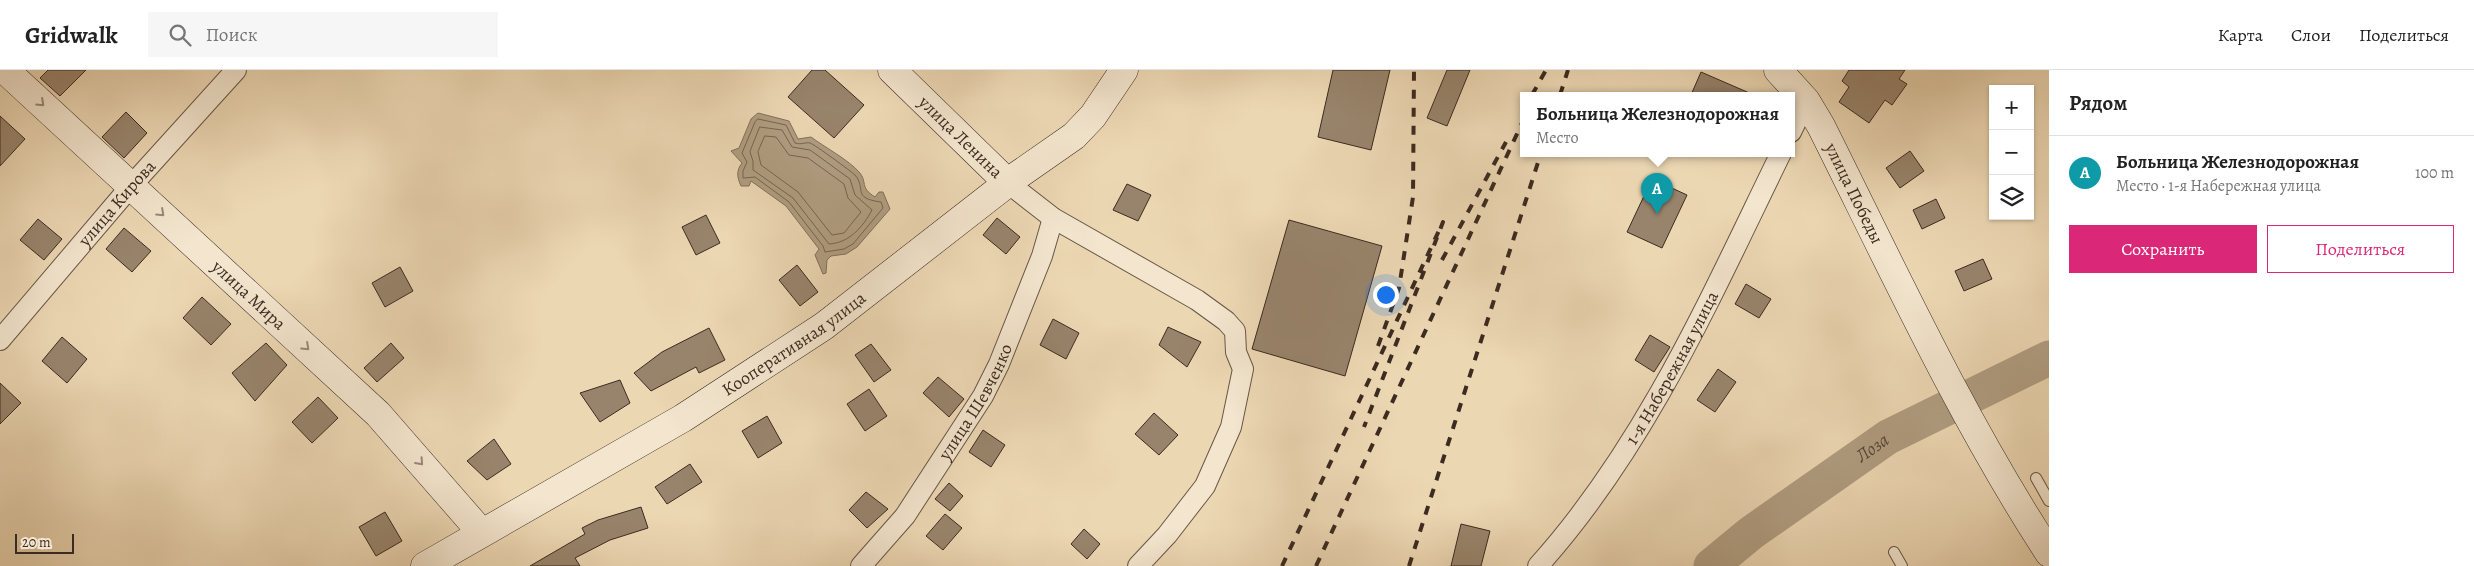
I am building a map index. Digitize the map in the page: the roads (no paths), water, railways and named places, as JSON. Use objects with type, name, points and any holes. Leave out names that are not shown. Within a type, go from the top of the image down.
[{"type":"main road","name":"улица Мира","points":[[5,70],[378,414],[481,532]]},
{"type":"main road","name":"улица Ленина","points":[[892,70],[1008,183]]},
{"type":"main road","name":"Кооперативная улица","points":[[425,566],[481,532],[683,418],[824,326],[1008,183],[1074,136],[1093,116],[1124,70]]},
{"type":"main road","name":"улица Победы","points":[[1797,82],[1821,126],[1920,325],[2006,487],[2049,553]]},
{"type":"street","name":"улица Кирова","points":[[0,340],[131,186],[236,70]]},
{"type":"street","points":[[1795,99],[1797,82]]},
{"type":"street","name":"1-я Набережная улица","points":[[1538,566],[1604,484],[1655,402],[1717,284],[1778,157]]},
{"type":"street","points":[[1008,183],[1052,218],[1197,300],[1226,321],[1235,331],[1236,352],[1242,369],[1231,427],[1205,486],[1167,535],[1138,566]]},
{"type":"street","name":"улица Шевченко","points":[[861,566],[905,516],[983,396],[1042,256],[1052,218]]},
{"type":"lane","points":[[2036,478],[2049,501]]},
{"type":"lane","points":[[1894,552],[1902,566]]},
{"type":"water","points":[[758,113],[789,121],[798,139],[811,137],[855,168],[862,176],[867,190],[875,197],[879,192],[883,192],[890,209],[857,247],[846,254],[831,256],[827,260],[826,273],[823,274],[815,255],[819,249],[786,206],[751,181],[749,186],[741,186],[738,174],[742,163],[731,151],[739,148],[751,119]]},
{"type":"waterway","name":"Лоза","points":[[1711,566],[1751,533],[1888,437],[2049,358]]},
{"type":"railway","points":[[1378,346],[1399,288],[1413,197],[1414,70]]},
{"type":"railway","points":[[1534,92],[1546,70]]},
{"type":"railway","points":[[1561,92],[1568,70]]},
{"type":"railway","points":[[1316,566],[1520,127]]},
{"type":"railway","points":[[1442,260],[1506,142]]},
{"type":"railway","points":[[1409,566],[1540,157]]},
{"type":"railway","points":[[1282,566],[1443,222],[1364,427]]},
{"type":"place","name":"Больница Железнодорожная","points":[[1657,214]]}]
